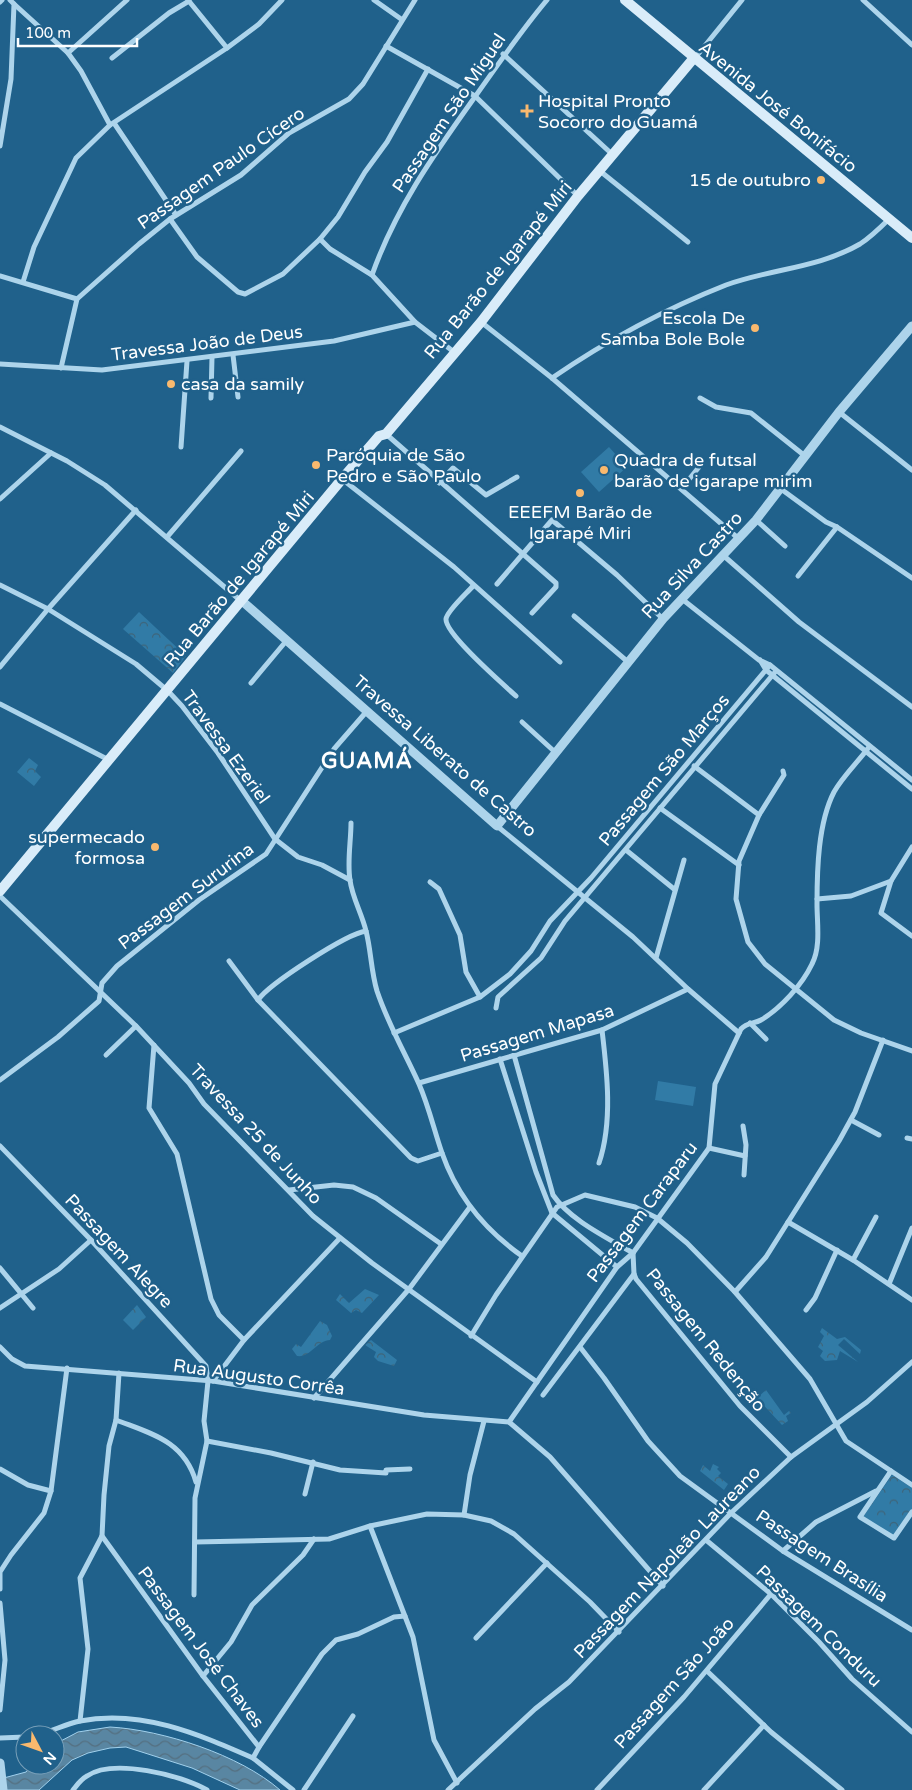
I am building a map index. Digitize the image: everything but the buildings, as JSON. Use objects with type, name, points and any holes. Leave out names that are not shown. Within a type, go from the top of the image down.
[{"type":"main road","name":"Avenida José Bonifácio","points":[[625,0],[912,238]]},
{"type":"main road","name":"Rua Barão de Igarapé Miri","points":[[0,891],[168,691],[342,479],[379,436],[386,434],[481,322],[578,196],[694,59]]},
{"type":"street","points":[[68,52],[126,0]]},
{"type":"street","points":[[23,282],[34,247],[73,163],[96,136],[260,24],[282,0]]},
{"type":"street","points":[[374,0],[401,19]]},
{"type":"street","name":"Passagem Paulo Cícero","points":[[77,299],[170,219],[240,176],[289,133],[349,99],[363,84],[401,19],[415,0]]},
{"type":"street","name":"Passagem São Miguel","points":[[372,275],[401,208],[418,178],[503,54],[547,0]]},
{"type":"street","points":[[694,59],[742,0]]},
{"type":"street","points":[[863,0],[912,45]]},
{"type":"street","points":[[112,58],[169,13],[188,1],[227,48]]},
{"type":"street","points":[[12,2],[68,52],[112,124],[176,215]]},
{"type":"street","points":[[0,146],[11,80],[12,2]]},
{"type":"street","points":[[386,46],[475,96],[578,196]]},
{"type":"street","points":[[503,54],[613,155]]},
{"type":"street","points":[[170,219],[197,257],[228,285],[245,294],[283,274],[320,239],[338,218],[365,172],[387,142],[428,69]]},
{"type":"street","points":[[600,171],[688,242]]},
{"type":"street","points":[[552,378],[588,353],[668,311],[727,285],[793,268],[846,251],[862,243],[889,219]]},
{"type":"street","points":[[320,239],[330,249],[372,275],[415,322],[454,352]]},
{"type":"street","points":[[0,276],[77,299],[61,368]]},
{"type":"street","name":"Travessa João de Deus","points":[[0,364],[102,370],[334,342],[415,322]]},
{"type":"street","points":[[481,322],[552,378],[682,488],[740,540]]},
{"type":"street","name":"Rua Silva Castro","points":[[497,826],[663,619],[740,540],[839,412],[912,326]]},
{"type":"street","points":[[233,355],[238,397]]},
{"type":"street","points":[[211,398],[212,357]]},
{"type":"street","points":[[181,447],[187,361]]},
{"type":"street","points":[[700,398],[716,407],[751,413],[805,456]]},
{"type":"street","points":[[839,412],[912,470]]},
{"type":"street","name":"Travessa Liberato de Castro","points":[[0,427],[89,474],[136,510],[287,640],[497,826],[656,958],[688,990],[739,1033]]},
{"type":"street","points":[[386,434],[556,585],[532,614]]},
{"type":"street","points":[[167,537],[241,451]]},
{"type":"street","points":[[0,499],[51,453]]},
{"type":"street","points":[[682,488],[699,467]]},
{"type":"street","points":[[439,483],[453,468],[488,495],[517,477]]},
{"type":"street","points":[[342,479],[403,525],[467,578],[473,586],[560,662]]},
{"type":"street","points":[[781,489],[826,522],[838,527],[912,578]]},
{"type":"street","points":[[0,667],[48,609],[136,510]]},
{"type":"street","points":[[497,584],[554,520],[663,619]]},
{"type":"street","points":[[756,520],[785,546]]},
{"type":"street","points":[[798,576],[838,527]]},
{"type":"street","points":[[724,556],[799,622],[912,707]]},
{"type":"street","name":"Travessa Ezeriel","points":[[0,586],[48,609],[122,653],[168,691],[218,753],[275,839],[298,857],[322,865],[350,880]]},
{"type":"street","points":[[473,586],[448,614],[446,622],[454,637],[516,696]]},
{"type":"street","points":[[682,599],[759,660],[865,753],[912,789]]},
{"type":"street","points":[[574,616],[628,662]]},
{"type":"street","points":[[251,683],[287,640]]},
{"type":"street","points":[[759,660],[770,665],[771,672],[912,780]]},
{"type":"street","name":"Passagem São Marços","points":[[496,1008],[498,997],[541,958],[565,921],[626,850],[771,672]]},
{"type":"street","name":"Passagem São Marços","points":[[394,1033],[480,997],[510,974],[531,951],[550,921],[578,892],[771,672]]},
{"type":"street","points":[[0,704],[109,760]]},
{"type":"street","name":"Passagem Sururina","points":[[0,1080],[58,1037],[97,1003],[101,999],[102,983],[117,966],[199,900],[266,854],[334,749],[367,711]]},
{"type":"street","points":[[522,722],[556,753]]},
{"type":"street","name":"Passagem Caraparu","points":[[509,1422],[617,1267],[633,1253],[709,1148],[715,1084],[739,1033],[744,1026],[749,1023],[755,1023],[763,1018],[796,988],[809,971],[816,953],[816,864],[831,801],[838,786],[869,747]]},
{"type":"street","points":[[694,766],[759,815]]},
{"type":"street","points":[[783,771],[784,774],[759,815],[739,865],[736,899],[748,942],[758,957],[834,1020],[848,1028],[912,1050]]},
{"type":"street","points":[[660,808],[739,865]]},
{"type":"street","points":[[351,823],[350,880],[366,931],[376,988],[394,1033],[419,1083],[435,1123],[442,1153],[452,1177],[470,1207],[488,1229],[522,1256]]},
{"type":"street","points":[[912,847],[891,881],[881,913],[912,936]]},
{"type":"street","points":[[626,850],[674,889]]},
{"type":"street","points":[[656,958],[674,889],[684,860]]},
{"type":"street","points":[[817,899],[851,896],[891,881]]},
{"type":"street","points":[[430,882],[439,889],[460,935],[466,972],[480,997]]},
{"type":"street","name":"Travessa 25 de Junho","points":[[0,896],[154,1044],[194,1088],[204,1104],[313,1216],[471,1336],[537,1382]]},
{"type":"street","points":[[258,1000],[266,990],[322,953],[344,940],[366,931]]},
{"type":"street","points":[[229,961],[258,1000],[411,1158],[418,1161],[442,1153]]},
{"type":"street","name":"Passagem Mapasa","points":[[419,1083],[602,1030],[688,990]]},
{"type":"street","points":[[749,1023],[766,1039]]},
{"type":"street","points":[[106,1055],[136,1026]]},
{"type":"street","points":[[599,1163],[607,1109],[606,1065],[602,1030]]},
{"type":"street","points":[[735,1292],[766,1257],[851,1120],[882,1040]]},
{"type":"street","points":[[154,1044],[155,1054],[149,1088],[149,1108],[177,1154],[211,1299],[219,1315],[244,1340]]},
{"type":"street","points":[[507,1057],[556,1208]]},
{"type":"street","points":[[507,1057],[536,1172],[556,1208],[617,1267]]},
{"type":"street","points":[[851,1120],[879,1135]]},
{"type":"street","points":[[743,1126],[746,1136],[744,1175]]},
{"type":"street","name":"Passagem Alegre","points":[[0,1146],[91,1240],[204,1362],[211,1381]]},
{"type":"street","points":[[709,1148],[745,1156]]},
{"type":"street","points":[[289,1190],[334,1186],[353,1187],[376,1198],[441,1244]]},
{"type":"street","points":[[471,1336],[522,1256],[556,1208],[579,1196],[591,1195],[635,1206],[657,1218],[687,1243],[735,1292],[805,1372],[846,1441],[912,1484]]},
{"type":"street","points":[[314,1398],[409,1289],[470,1207]]},
{"type":"street","name":"Passagem Redenção","points":[[556,1208],[633,1253],[634,1274],[740,1406],[792,1457]]},
{"type":"street","points":[[853,1260],[876,1217]]},
{"type":"street","points":[[788,1222],[853,1260],[912,1300]]},
{"type":"street","points":[[889,1284],[912,1228]]},
{"type":"street","points":[[194,1595],[196,1482],[207,1441],[204,1410],[211,1381],[244,1340],[340,1238]]},
{"type":"street","points":[[0,1308],[59,1269],[91,1240]]},
{"type":"street","points":[[806,1310],[815,1298],[837,1250]]},
{"type":"street","points":[[0,1268],[33,1308]]},
{"type":"street","name":"Passagem Caraparu","points":[[543,1395],[634,1274]]},
{"type":"street","name":"Rua Augusto Corrêa","points":[[0,1347],[12,1359],[25,1366],[211,1381],[424,1415],[509,1422]]},
{"type":"street","name":"Passagem Brasília","points":[[580,1347],[664,1460],[696,1490],[783,1551],[912,1630]]},
{"type":"street","name":"Passagem Napoleão Laureano","points":[[448,1790],[535,1709],[569,1682],[731,1513],[792,1457],[866,1402],[912,1362]]},
{"type":"street","points":[[0,1589],[0,1572],[44,1513],[51,1491],[67,1368]]},
{"type":"street","points":[[80,1721],[88,1649],[80,1578],[102,1536],[109,1446],[116,1420],[119,1373]]},
{"type":"street","points":[[116,1420],[159,1436],[169,1443],[192,1467],[196,1482]]},
{"type":"street","points":[[464,1515],[470,1475],[484,1420]]},
{"type":"street","points":[[509,1422],[550,1457],[663,1586]]},
{"type":"street","points":[[207,1441],[313,1462],[340,1470],[386,1473],[386,1470],[410,1469]]},
{"type":"street","points":[[305,1494],[313,1462]]},
{"type":"street","points":[[0,1468],[28,1485],[51,1491]]},
{"type":"street","points":[[891,1471],[860,1517],[894,1538],[912,1512]]},
{"type":"street","points":[[783,1551],[816,1522],[876,1491]]},
{"type":"street","points":[[195,1542],[329,1540],[370,1526],[427,1514],[464,1515],[489,1520],[514,1534],[619,1632]]},
{"type":"street","points":[[370,1526],[413,1637],[434,1740],[456,1783]]},
{"type":"street","name":"Passagem José Chaves","points":[[102,1536],[203,1676],[258,1747],[253,1758],[293,1790]]},
{"type":"street","points":[[203,1676],[231,1642],[252,1605],[303,1555],[314,1539]]},
{"type":"street","name":"Passagem Conduru","points":[[706,1540],[771,1594],[819,1642],[852,1679],[912,1732]]},
{"type":"street","points":[[476,1638],[547,1563]]},
{"type":"street","name":"Passagem São João","points":[[597,1790],[707,1671],[771,1594]]},
{"type":"street","points":[[0,1603],[5,1660],[0,1710]]},
{"type":"street","points":[[258,1747],[322,1654],[336,1640],[358,1634],[394,1617],[404,1616]]},
{"type":"street","points":[[707,1671],[764,1725],[842,1790]]},
{"type":"street","points":[[304,1790],[353,1716]]},
{"type":"street","points":[[65,1726],[80,1721],[139,1718],[165,1723],[253,1758]]},
{"type":"street","points":[[704,1790],[764,1725]]},
{"type":"street","points":[[0,1738],[15,1737]]},
{"type":"street","points":[[0,1763],[2,1790]]},
{"type":"street","points":[[74,1790],[87,1775],[111,1768],[130,1769],[177,1777],[207,1790]]},
{"type":"green space","name":"Quadra de futsal barão de igarape mirim","points":[[609,447],[627,467],[599,492],[581,472]]},
{"type":"green space","points":[[139,612],[186,656],[173,673],[123,629]]},
{"type":"green space","points":[[29,758],[38,765],[35,771],[41,777],[34,786],[17,772]]},
{"type":"green space","points":[[658,1081],[696,1087],[693,1106],[655,1100]]},
{"type":"green space","points":[[365,1289],[379,1295],[362,1313],[356,1310],[351,1313],[336,1300],[340,1294],[349,1303]]},
{"type":"green space","points":[[137,1305],[146,1317],[133,1330],[123,1320]]},
{"type":"green space","points":[[320,1321],[327,1325],[332,1336],[330,1340],[302,1356],[297,1356],[292,1349],[296,1344],[301,1347]]},
{"type":"green space","points":[[822,1328],[837,1339],[845,1337],[861,1350],[860,1354],[844,1339],[838,1345],[858,1362],[840,1351],[837,1360],[825,1361],[820,1356],[823,1351],[818,1347],[824,1336],[820,1332]]},
{"type":"green space","points":[[371,1340],[397,1360],[394,1366],[378,1361],[374,1357],[376,1352],[365,1345]]},
{"type":"green space","points":[[766,1390],[784,1415],[789,1411],[791,1413],[786,1416],[788,1421],[782,1425],[757,1398]]},
{"type":"green space","points":[[713,1464],[719,1467],[717,1469],[721,1473],[718,1476],[728,1484],[724,1490],[700,1471],[703,1465],[710,1471]]},
{"type":"green space","points":[[892,1475],[912,1488],[912,1511],[894,1538],[863,1517]]},
{"type":"water","points":[[110,1727],[131,1729],[177,1739],[223,1755],[263,1777],[280,1790],[240,1790],[192,1768],[126,1747],[110,1748],[88,1753],[72,1760],[65,1766],[65,1739],[78,1732]]},
{"type":"water","points":[[15,1775],[56,1775],[39,1790],[0,1790],[0,1779]]},
{"type":"place","name":"Hospital Pronto Socorro do Guamá","points":[[527,111]]},
{"type":"place","name":"15 de outubro","points":[[821,180]]},
{"type":"place","name":"Escola De Samba Bole Bole","points":[[755,328]]},
{"type":"place","name":"casa da samily","points":[[171,384]]},
{"type":"place","name":"Paróquia de São Pedro e São Paulo","points":[[316,465]]},
{"type":"place","name":"Quadra de futsal barão de igarape mirim","points":[[604,470]]},
{"type":"place","name":"EEEFM Barão de Igarapé Miri","points":[[580,493]]},
{"type":"place","name":"supermecado formosa","points":[[155,847]]},
{"type":"district","name":"GUAMÁ","points":[[367,760]]}]
